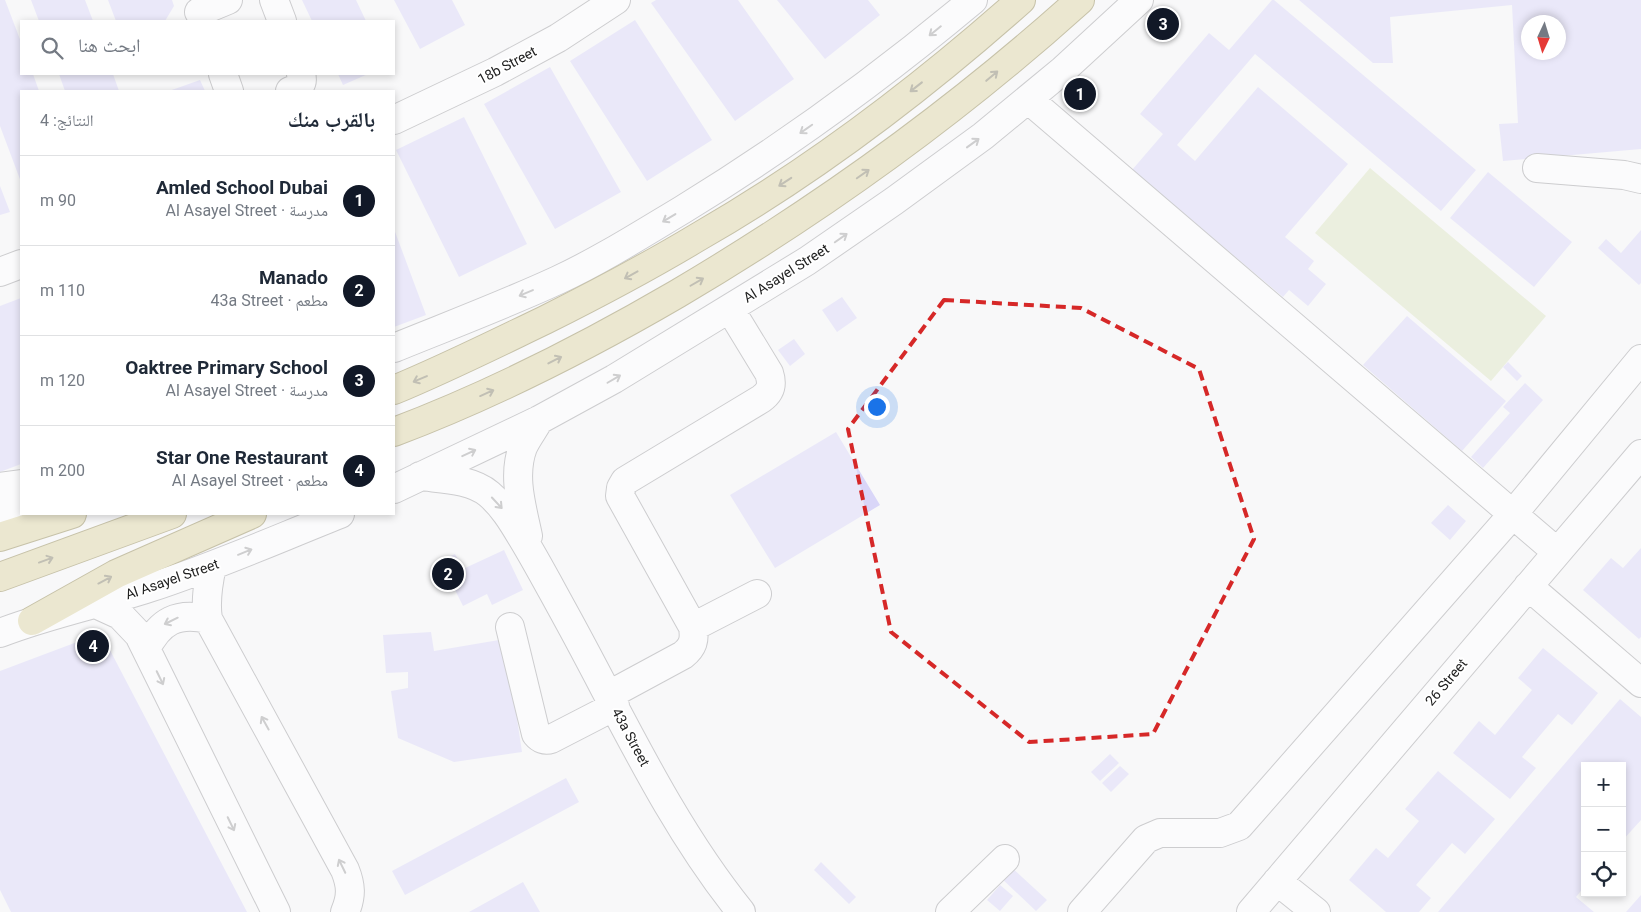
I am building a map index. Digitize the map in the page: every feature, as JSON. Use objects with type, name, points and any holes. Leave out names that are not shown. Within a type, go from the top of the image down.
[{"type":"main road","points":[[395,390],[496,344],[598,293],[699,237],[795,176],[868,124],[939,70],[1021,0]]},
{"type":"main road","points":[[395,432],[437,416],[511,382],[623,325],[724,266],[816,207],[909,141],[979,87],[1080,0]]},
{"type":"main road","points":[[0,537],[69,515]]},
{"type":"main road","points":[[0,578],[169,515]]},
{"type":"main road","points":[[32,621],[116,574],[250,515]]},
{"type":"street","points":[[198,11],[228,0]]},
{"type":"street","points":[[274,0],[282,20]]},
{"type":"street","name":"18b Street","points":[[395,120],[495,72],[558,38],[616,0]]},
{"type":"street","points":[[395,348],[558,280],[643,234],[720,186],[829,113],[973,0]]},
{"type":"street","name":"Al Asayel Street","points":[[395,488],[539,420],[614,379],[807,261],[983,136],[1063,70],[1139,0]]},
{"type":"street","points":[[223,75],[230,90]]},
{"type":"street","points":[[292,90],[299,87],[302,82],[301,75]]},
{"type":"street","points":[[1028,99],[1557,552]]},
{"type":"street","points":[[1537,168],[1624,175],[1641,179]]},
{"type":"street","points":[[0,272],[20,264]]},
{"type":"street","points":[[510,627],[536,734],[539,738],[547,740],[689,650],[695,635],[693,628],[620,496],[621,488],[625,481],[767,395],[772,381],[730,308]]},
{"type":"street","points":[[1082,912],[1146,839],[1160,833],[1220,833],[1239,826],[1513,514],[1641,359]]},
{"type":"street","name":"43a Street","points":[[532,554],[518,480],[524,447],[539,420]]},
{"type":"street","name":"26 Street","points":[[1251,912],[1641,454]]},
{"type":"street","name":"43a Street","points":[[420,476],[473,485],[487,493],[509,516],[532,554],[695,850],[721,888],[741,912]]},
{"type":"street","points":[[0,487],[20,484]]},
{"type":"street","points":[[0,513],[20,501]]},
{"type":"street","name":"Al Asayel Street","points":[[0,633],[32,621],[150,588],[212,566],[338,515]]},
{"type":"street","points":[[212,566],[207,596],[208,619],[345,870],[351,885],[350,901],[345,912]]},
{"type":"street","points":[[1528,586],[1641,683]]},
{"type":"street","points":[[693,628],[756,594]]},
{"type":"street","points":[[96,604],[120,615],[139,635],[276,912]]},
{"type":"street","points":[[146,649],[153,635],[164,624],[178,618],[193,616],[208,619]]},
{"type":"street","points":[[950,912],[1005,859]]},
{"type":"street","points":[[1277,881],[1316,912]]},
{"type":"highlighted area","points":[[944,300],[1081,308],[1199,369],[1254,539],[1153,734],[1029,742],[891,632],[848,429]]},
{"type":"green space","points":[[1370,168],[1546,316],[1491,381],[1315,233]]},
{"type":"building","points":[[0,0],[5,0],[20,39],[20,75],[33,75],[39,90],[20,90],[20,179],[0,126]]},
{"type":"building","points":[[31,0],[85,0],[93,20],[39,20]]},
{"type":"building","points":[[108,0],[172,0],[174,6],[166,20],[116,20]]},
{"type":"building","points":[[302,0],[356,0],[366,20],[312,20]]},
{"type":"building","points":[[394,0],[452,0],[465,25],[420,49]]},
{"type":"building","points":[[656,0],[738,0],[794,79],[735,121],[651,3]]},
{"type":"building","points":[[777,0],[868,0],[880,15],[825,59]]},
{"type":"building","points":[[1272,0],[1476,170],[1441,211],[1255,54],[1177,145],[1195,161],[1258,87],[1348,164],[1285,237],[1314,261],[1308,269],[1326,284],[1308,306],[1289,290],[1283,297],[1132,170],[1163,134],[1140,114],[1209,33],[1229,50]]},
{"type":"building","points":[[1299,0],[1641,0],[1641,149],[1503,161],[1499,124],[1518,123],[1512,5],[1390,17],[1393,63],[1373,63]]},
{"type":"building","points":[[635,20],[712,140],[647,181],[570,61]]},
{"type":"building","points":[[550,67],[621,192],[555,229],[484,104]]},
{"type":"building","points":[[59,75],[113,75],[119,90],[65,90]]},
{"type":"building","points":[[338,75],[366,75],[343,85]]},
{"type":"building","points":[[200,80],[205,90],[172,90]]},
{"type":"building","points":[[464,117],[527,244],[459,277],[396,150]]},
{"type":"building","points":[[1488,172],[1572,242],[1534,287],[1450,218]]},
{"type":"building","points":[[0,186],[10,212],[0,215]]},
{"type":"building","points":[[1641,230],[1641,283],[1639,285],[1598,248],[1606,239],[1621,253]]},
{"type":"building","points":[[395,232],[426,315],[395,327]]},
{"type":"building","points":[[842,297],[857,318],[837,332],[822,310]]},
{"type":"building","points":[[20,298],[20,464],[0,472],[0,306]]},
{"type":"building","points":[[1407,316],[1506,401],[1462,451],[1363,365]]},
{"type":"building","points":[[794,339],[805,354],[790,366],[778,350]]},
{"type":"building","points":[[1508,362],[1522,376],[1517,381],[1503,367]]},
{"type":"building","points":[[1525,383],[1543,400],[1483,468],[1471,457],[1510,413],[1503,407]]},
{"type":"building","points":[[836,432],[880,505],[775,568],[730,495]]},
{"type":"building","points":[[1448,505],[1466,521],[1450,540],[1431,523]]},
{"type":"building","points":[[1641,548],[1641,637],[1639,639],[1583,590],[1611,558],[1623,568]]},
{"type":"building","points":[[504,550],[523,590],[492,605],[487,594],[463,606],[448,576],[444,579],[436,563],[455,554],[463,569]]},
{"type":"building","points":[[431,632],[434,651],[505,639],[522,752],[454,762],[398,738],[391,691],[408,688],[408,672],[386,673],[383,635]]},
{"type":"building","points":[[101,633],[247,912],[11,912],[0,890],[0,671]]},
{"type":"building","points":[[1543,648],[1598,693],[1572,725],[1558,714],[1522,757],[1536,768],[1510,799],[1453,753],[1479,721],[1495,735],[1532,690],[1518,678]]},
{"type":"building","points":[[1620,699],[1641,717],[1641,820],[1626,837],[1626,762],[1581,762],[1581,891],[1576,897],[1594,912],[1438,912]]},
{"type":"building","points":[[1110,754],[1119,763],[1100,781],[1091,772]]},
{"type":"building","points":[[1120,766],[1129,774],[1111,792],[1102,783]]},
{"type":"building","points":[[1438,771],[1495,819],[1465,854],[1452,843],[1416,885],[1431,898],[1419,912],[1386,912],[1349,880],[1376,848],[1388,858],[1419,821],[1405,809]]},
{"type":"building","points":[[566,778],[579,802],[405,895],[392,871]]},
{"type":"building","points":[[821,862],[856,897],[849,904],[814,870]]},
{"type":"building","points":[[1010,866],[1047,900],[1036,911],[1000,877]]},
{"type":"building","points":[[523,882],[540,912],[469,912]]},
{"type":"building","points":[[1000,885],[1013,896],[1000,911],[987,900]]},
{"type":"building","points":[[1641,895],[1641,912],[1626,912]]},
{"type":"place","name":"Oaktree Primary School","points":[[1163,24]]},
{"type":"place","name":"Amled School Dubai","points":[[1080,94]]},
{"type":"place","name":"Manado","points":[[448,574]]},
{"type":"place","name":"Star One Restaurant","points":[[93,646]]}]
